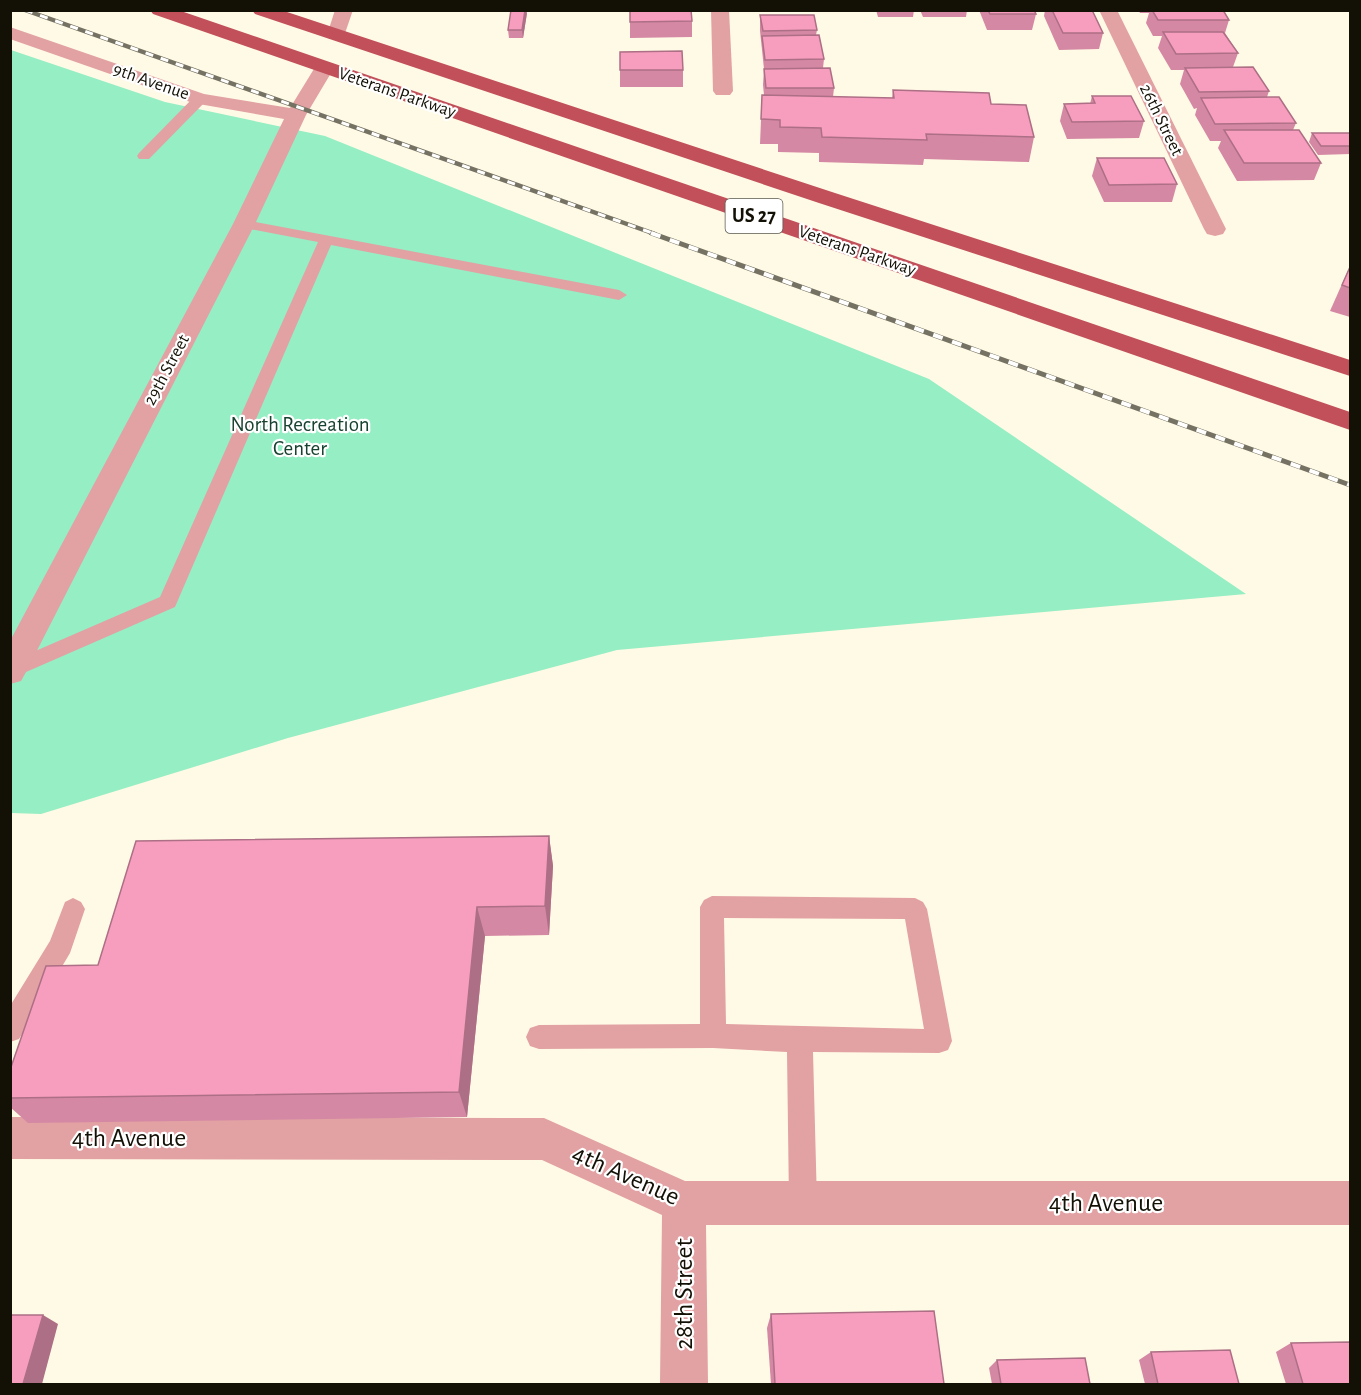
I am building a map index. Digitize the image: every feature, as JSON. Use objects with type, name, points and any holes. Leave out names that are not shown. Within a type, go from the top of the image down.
[{"type":"main road","name":"Veterans Parkway","points":[[159,10],[1350,421]]},
{"type":"main road","name":"Veterans Parkway","points":[[261,10],[816,195],[1350,368]]},
{"type":"street","points":[[336,35],[344,10]]},
{"type":"street","points":[[720,10],[723,91]]},
{"type":"street","name":"26th Street","points":[[1108,10],[1215,229]]},
{"type":"street","name":"9th Avenue","points":[[10,33],[200,99],[296,115]]},
{"type":"street","name":"29th Street","points":[[11,671],[244,224],[296,115],[324,68]]},
{"type":"street","name":"4th Avenue","points":[[10,1138],[544,1139],[684,1203],[1350,1203]]},
{"type":"street","name":"28th Street","points":[[684,1203],[684,1384]]},
{"type":"lane","points":[[144,156],[200,99]]},
{"type":"lane","points":[[244,224],[618,296]]},
{"type":"lane","points":[[11,671],[168,602],[326,240]]},
{"type":"lane","points":[[539,1037],[713,1036],[800,1040],[939,1041],[915,909],[712,907],[713,1036]]},
{"type":"lane","points":[[10,1030],[61,945],[73,909]]},
{"type":"lane","points":[[800,1040],[803,1203]]},
{"type":"green space","name":"North Recreation Center","points":[[11,50],[165,102],[325,136],[929,379],[1246,594],[617,650],[288,738],[41,814],[11,813]]},
{"type":"building","points":[[511,10],[525,10],[522,30],[508,30]]},
{"type":"building","points":[[630,10],[691,10],[692,21],[630,22]]},
{"type":"building","points":[[988,10],[1034,10],[1036,14],[990,14]]},
{"type":"building","points":[[1052,10],[1092,10],[1103,33],[1063,33]]},
{"type":"building","points":[[1152,10],[1223,10],[1229,20],[1158,20]]},
{"type":"building","points":[[760,15],[814,15],[817,30],[763,31]]},
{"type":"building","points":[[1163,32],[1223,32],[1238,53],[1176,54]]},
{"type":"building","points":[[819,35],[824,59],[765,60],[762,36]]},
{"type":"building","points":[[682,51],[683,70],[620,70],[620,52]]},
{"type":"building","points":[[1253,67],[1269,91],[1199,92],[1185,68]]},
{"type":"building","points":[[830,68],[834,88],[766,88],[764,69]]},
{"type":"building","points":[[893,90],[989,93],[991,104],[1026,105],[1034,137],[926,134],[927,140],[822,137],[821,128],[780,127],[780,120],[761,119],[762,95],[894,98]]},
{"type":"building","points":[[1092,96],[1131,96],[1144,121],[1072,122],[1064,104],[1095,103]]},
{"type":"building","points":[[1279,97],[1296,123],[1215,124],[1201,98]]},
{"type":"building","points":[[1224,130],[1299,130],[1321,163],[1244,163]]},
{"type":"building","points":[[1312,133],[1349,133],[1350,146],[1321,146]]},
{"type":"building","points":[[1097,158],[1164,158],[1177,184],[1109,185]]},
{"type":"building","points":[[1350,267],[1350,288],[1342,285]]},
{"type":"building","points":[[549,836],[545,906],[477,907],[459,1092],[10,1098],[10,1070],[46,966],[98,965],[136,841]]},
{"type":"building","points":[[934,1311],[944,1384],[775,1384],[771,1314]]},
{"type":"building","points":[[10,1315],[43,1315],[23,1384],[10,1384]]},
{"type":"building","points":[[1350,1342],[1350,1384],[1303,1384],[1291,1343]]},
{"type":"building","points":[[1230,1350],[1239,1384],[1158,1384],[1151,1352]]},
{"type":"building","points":[[1085,1358],[1090,1384],[1001,1384],[997,1360]]},
{"type":"railway","points":[[25,10],[655,234]]},
{"type":"railway","points":[[651,233],[1350,485]]}]
